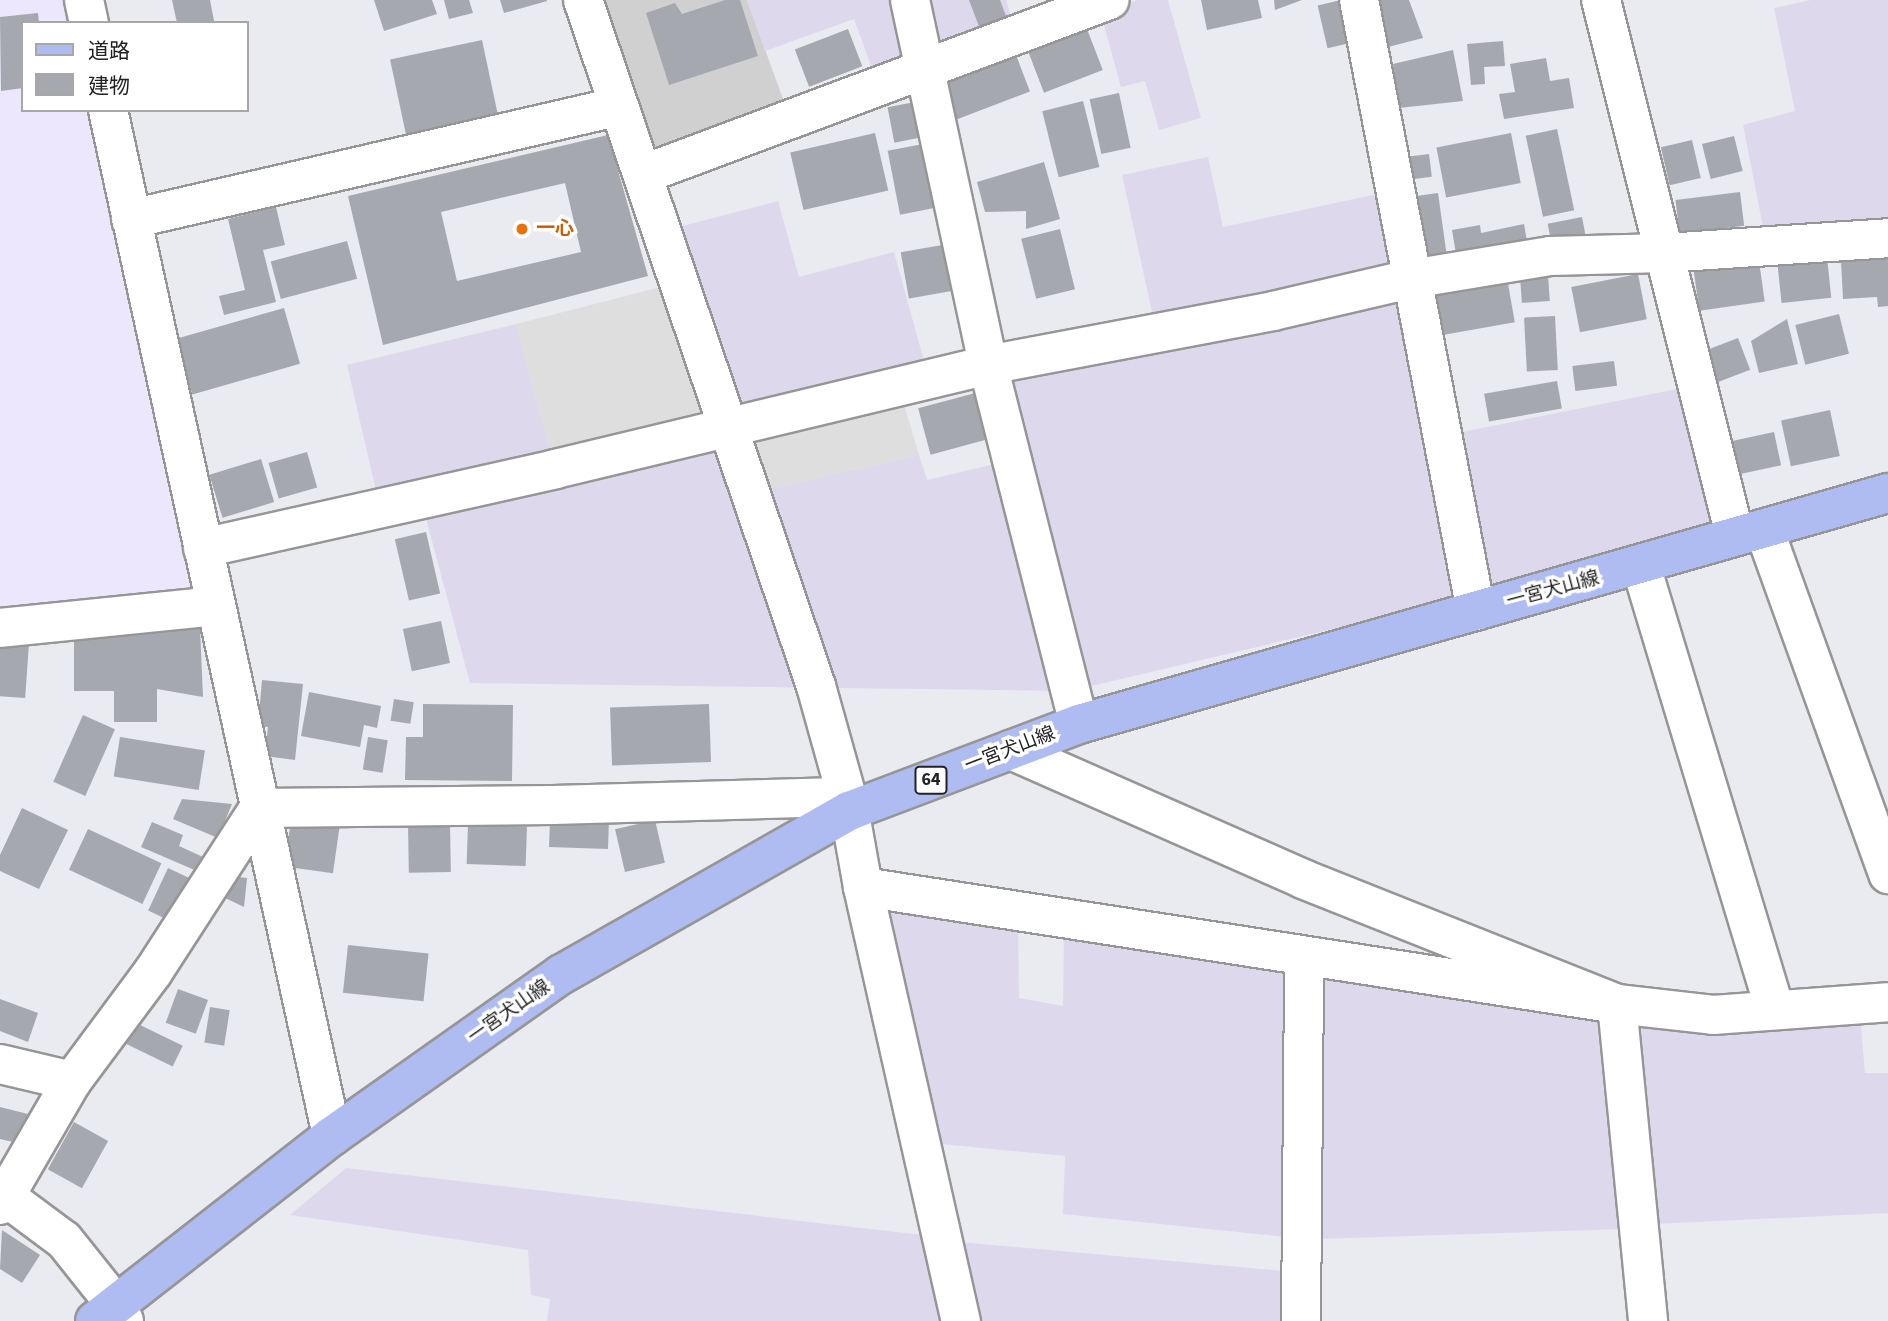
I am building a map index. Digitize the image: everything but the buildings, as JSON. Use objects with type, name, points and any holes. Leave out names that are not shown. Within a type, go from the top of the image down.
[{"type":"main road","name":"一宮犬山線","points":[[111,1316],[332,1136],[562,974],[848,804],[1011,750],[1079,724],[1642,566],[1888,493]]},
{"type":"street","points":[[84,0],[89,21]]},
{"type":"street","points":[[583,0],[617,107],[644,174],[816,687],[848,804],[863,887],[961,1321]]},
{"type":"street","points":[[910,0],[988,365],[1079,724]]},
{"type":"street","points":[[644,174],[1110,0]]},
{"type":"street","points":[[1359,0],[1476,611]]},
{"type":"street","points":[[1601,0],[1665,253],[1749,533],[1888,874]]},
{"type":"street","points":[[131,219],[617,107]]},
{"type":"street","points":[[108,112],[332,1136]]},
{"type":"street","points":[[203,548],[729,429],[988,365],[1273,310],[1411,279],[1550,256],[1665,253],[1888,239]]},
{"type":"street","points":[[1642,566],[1775,1010]]},
{"type":"street","points":[[0,628],[215,606]]},
{"type":"street","points":[[1011,750],[1303,879],[1617,1004]]},
{"type":"street","points":[[259,808],[848,804]]},
{"type":"street","points":[[111,1316],[64,1240],[3,1201],[72,1082],[153,972],[259,808]]},
{"type":"street","points":[[863,887],[1617,1004],[1713,1014],[1888,1002]]},
{"type":"street","points":[[1301,1321],[1304,956]]},
{"type":"street","points":[[1617,1004],[1648,1321]]},
{"type":"street","points":[[0,1064],[72,1082]]},
{"type":"shaded area","points":[[0,0],[70,0],[75,21],[21,21],[21,112],[93,112],[192,584],[180,596],[0,619]]},
{"type":"shaded area","points":[[583,0],[747,0],[791,121],[644,174]]},
{"type":"shaded area","points":[[747,0],[1006,0],[1017,36],[879,88],[854,19],[765,51]]},
{"type":"shaded area","points":[[1138,0],[1168,0],[1201,118],[1159,130],[1145,81],[1121,87],[1100,11]]},
{"type":"shaded area","points":[[1811,0],[1888,0],[1888,228],[1765,237],[1743,125],[1795,111],[1774,8]]},
{"type":"shaded area","points":[[1208,157],[1223,227],[1382,193],[1398,269],[1154,321],[1122,175]]},
{"type":"shaded area","points":[[778,201],[799,277],[894,252],[927,372],[733,424],[679,227]]},
{"type":"shaded area","points":[[1411,279],[1442,436],[1697,385],[1729,520],[1473,596],[1070,691],[470,683],[421,500],[380,508],[347,365],[516,324],[555,468],[729,429],[751,493],[919,455],[927,480],[1012,460],[988,365]]},
{"type":"shaded area","points":[[681,282],[729,429],[555,469],[516,324]]},
{"type":"shaded area","points":[[899,387],[919,455],[748,494],[729,429]]},
{"type":"shaded area","points":[[884,899],[1018,923],[1019,998],[1063,1006],[1064,930],[1286,968],[1287,1237],[1063,1214],[1065,1156],[942,1144]]},
{"type":"shaded area","points":[[1317,972],[1603,1013],[1624,1229],[1318,1239]]},
{"type":"shaded area","points":[[1860,1016],[1865,1073],[1888,1073],[1888,1213],[1654,1224],[1633,1017]]},
{"type":"shaded area","points":[[346,1168],[922,1235],[941,1321],[547,1321],[550,1299],[531,1295],[528,1250],[290,1215]]},
{"type":"shaded area","points":[[960,1242],[1284,1271],[1282,1321],[979,1321]]},
{"type":"place","name":"一心","points":[[522,229]]}]
